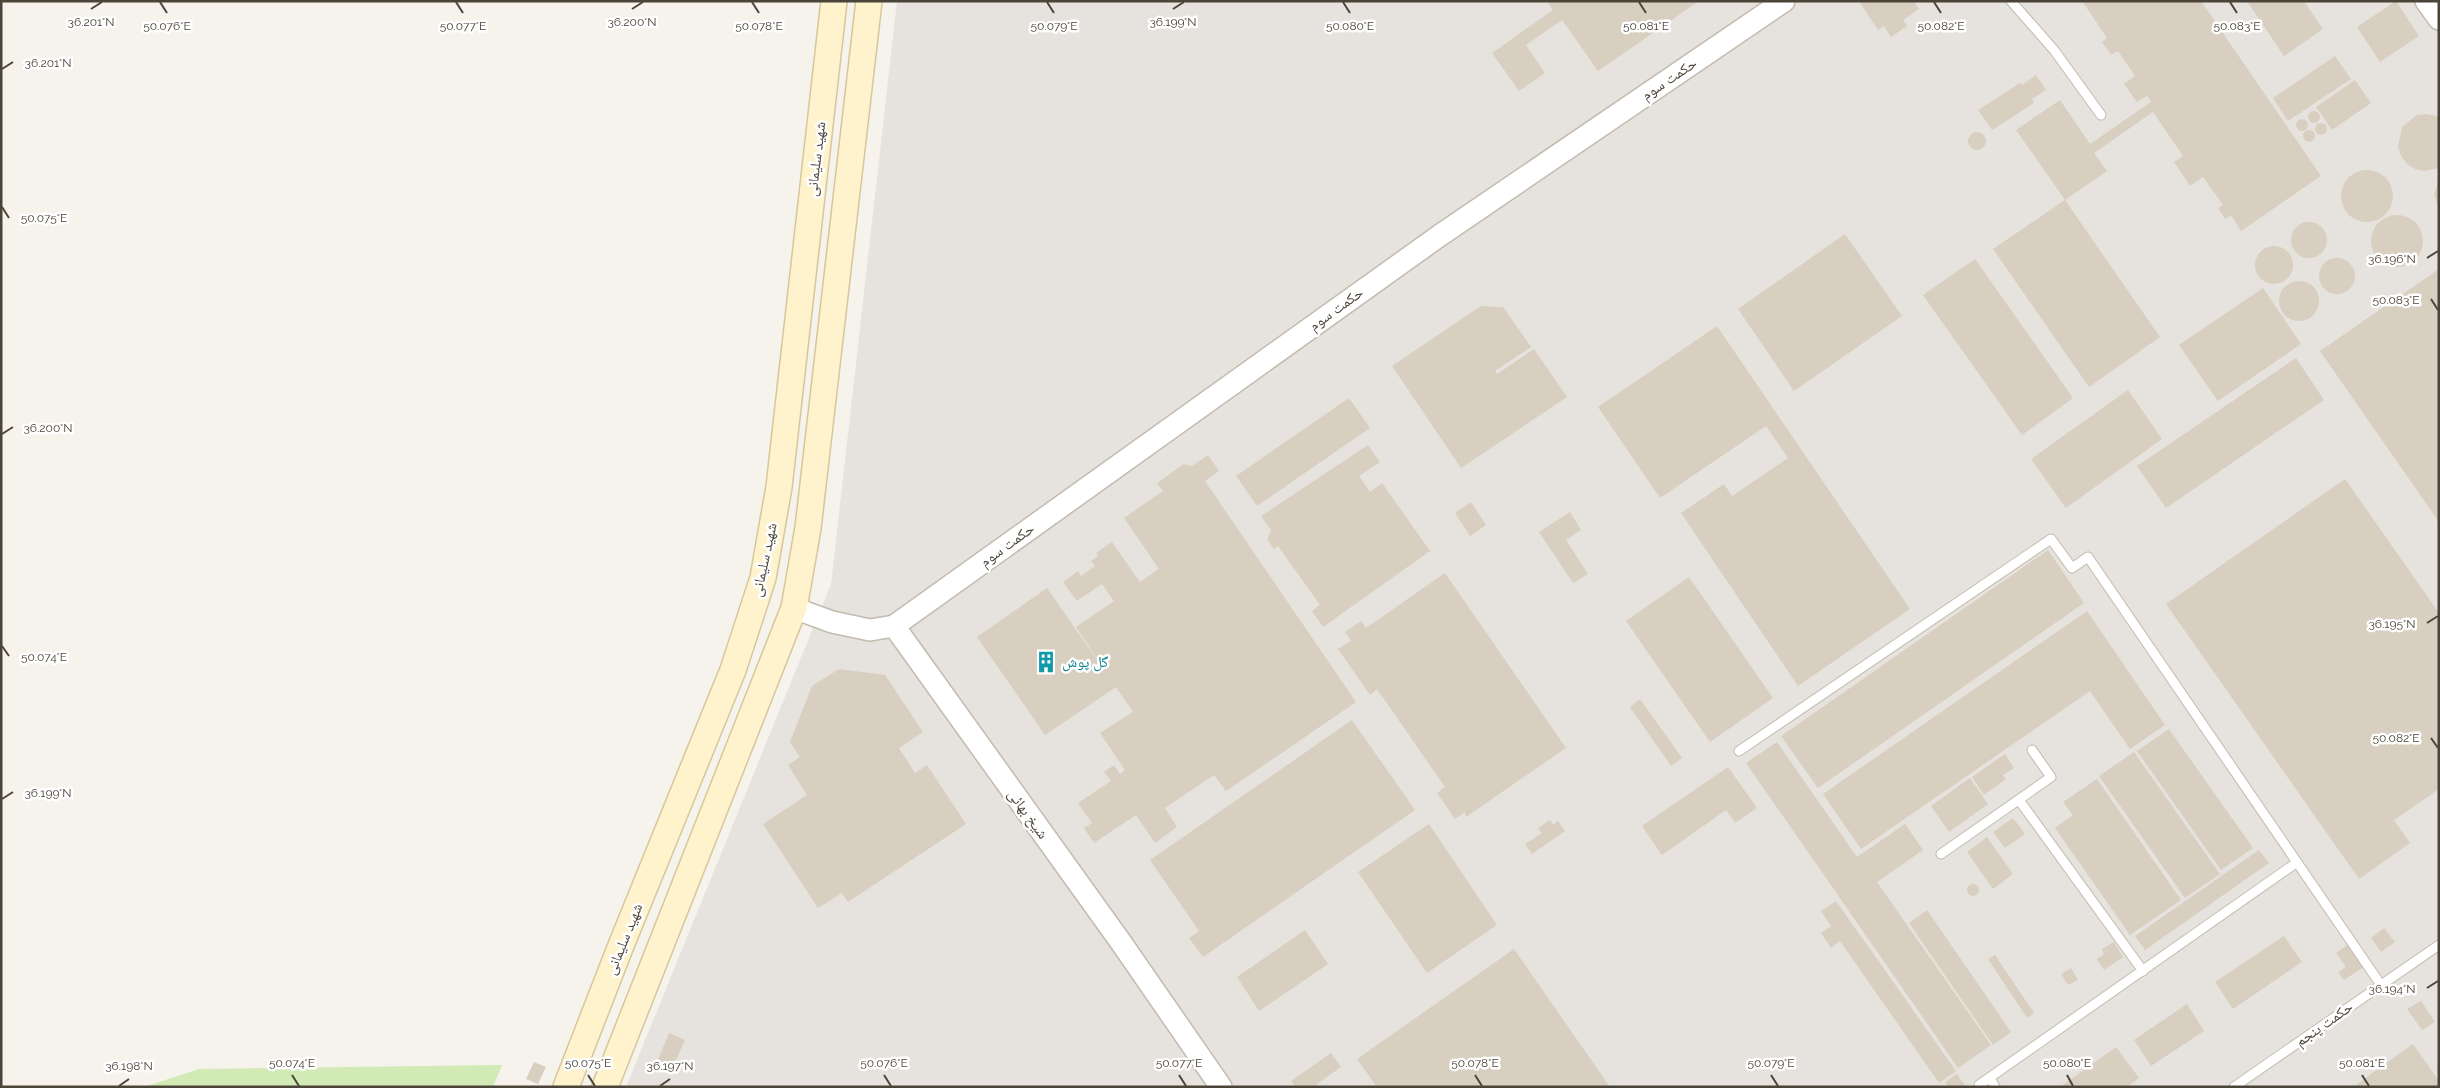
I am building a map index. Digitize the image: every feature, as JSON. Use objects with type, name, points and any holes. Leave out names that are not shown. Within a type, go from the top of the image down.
[{"type":"main road","name":"شهید سلیمانی","points":[[566,1087],[620,948],[733,670],[763,578],[780,477],[834,1]]},
{"type":"main road","points":[[605,1087],[794,608],[808,528],[869,1]]},
{"type":"street","name":"حکمت سوم","points":[[894,626],[1439,236],[1784,1]]},
{"type":"street","points":[[2426,1],[2439,19]]},
{"type":"street","points":[[794,608],[832,622],[870,630],[894,626]]},
{"type":"street","name":"شیخ بهائی","points":[[894,626],[1221,1087]]},
{"type":"lane","points":[[2011,1],[2054,50],[2101,115]]},
{"type":"lane","points":[[1739,751],[2051,539],[2072,568],[2088,558],[2381,985]]},
{"type":"lane","points":[[1941,854],[2051,777],[2032,750]]},
{"type":"lane","points":[[2018,800],[2143,971]]},
{"type":"lane","points":[[1980,1085],[2296,863]]},
{"type":"lane","name":"حکمت پنجم","points":[[2234,1087],[2439,945]]},
{"type":"lane","points":[[1990,1078],[1995,1087]]},
{"type":"shaded area","points":[[897,1],[2439,1],[2439,1087],[626,1087],[831,584]]},
{"type":"green space","points":[[502,1065],[493,1087],[144,1087],[199,1069]]},
{"type":"building","points":[[1547,1],[1699,1],[1598,71],[1562,20],[1526,45],[1545,73],[1519,91],[1492,53],[1553,10]]},
{"type":"building","points":[[1862,1],[1919,1],[1915,3],[1919,9],[1903,20],[1907,26],[1891,37],[1884,26],[1878,30],[1860,3]]},
{"type":"building","points":[[2082,1],[2201,1],[2321,176],[2241,231],[2231,215],[2225,219],[2218,208],[2223,205],[2203,177],[2190,186],[2174,162],[2183,156],[2153,112],[2094,153],[2107,171],[2065,200],[2016,130],[2060,100],[2090,144],[2151,102],[2147,96],[2137,102],[2124,84],[2135,76],[2118,51],[2111,55],[2102,42],[2107,38]]},
{"type":"building","points":[[2247,1],[2304,1],[2323,29],[2284,56]]},
{"type":"building","points":[[2396,1],[2419,36],[2380,62],[2357,27]]},
{"type":"building","points":[[2335,56],[2351,79],[2288,121],[2273,98]]},
{"type":"building","points":[[2036,75],[2046,90],[2032,99],[2034,103],[1992,130],[1978,110]]},
{"type":"building","points":[[2355,80],[2371,103],[2332,130],[2316,107]]},
{"type":"building","points":[[2312,111],[2316,111],[2320,117],[2316,123],[2312,123],[2308,119],[2308,115]]},
{"type":"building","points":[[2427,114],[2439,117],[2439,168],[2425,171],[2415,169],[2407,164],[2401,156],[2398,147],[2402,127],[2417,115]]},
{"type":"building","points":[[2302,119],[2308,125],[2302,131],[2296,125]]},
{"type":"building","points":[[2321,123],[2327,129],[2321,135],[2315,129]]},
{"type":"building","points":[[2311,130],[2314,131],[2314,141],[2307,142],[2304,141],[2303,134],[2304,131]]},
{"type":"building","points":[[1977,132],[1985,137],[1986,141],[1981,149],[1977,150],[1969,145],[1968,141],[1973,133]]},
{"type":"building","points":[[2367,170],[2377,172],[2385,178],[2391,186],[2393,196],[2391,206],[2385,214],[2377,220],[2367,222],[2357,220],[2349,214],[2343,206],[2341,196],[2343,186],[2349,178],[2357,172]]},
{"type":"building","points":[[2439,179],[2439,209],[2434,195]]},
{"type":"building","points":[[2065,200],[2160,337],[2089,387],[1993,249]]},
{"type":"building","points":[[2392,215],[2402,215],[2416,222],[2423,236],[2423,246],[2416,260],[2402,267],[2392,267],[2382,263],[2375,256],[2371,246],[2371,236],[2375,226],[2382,219]]},
{"type":"building","points":[[2309,222],[2316,223],[2322,227],[2326,233],[2326,247],[2322,253],[2316,257],[2309,258],[2302,257],[2296,253],[2292,247],[2291,240],[2292,233],[2296,227],[2302,223]]},
{"type":"building","points":[[1845,234],[1902,316],[1794,391],[1738,309]]},
{"type":"building","points":[[2274,246],[2288,251],[2293,265],[2288,279],[2274,284],[2260,279],[2255,265],[2260,251]]},
{"type":"building","points":[[2337,258],[2344,259],[2350,263],[2354,269],[2354,283],[2350,289],[2344,293],[2337,294],[2330,293],[2324,289],[2320,283],[2319,276],[2320,269],[2324,263],[2330,259]]},
{"type":"building","points":[[1975,259],[2073,398],[2022,435],[1923,295]]},
{"type":"building","points":[[2439,269],[2439,522],[2320,351]]},
{"type":"building","points":[[2299,281],[2313,287],[2319,301],[2313,315],[2299,321],[2285,315],[2279,301],[2285,287]]},
{"type":"building","points":[[2263,288],[2301,344],[2218,401],[2179,345]]},
{"type":"building","points":[[1481,306],[1503,307],[1531,347],[1495,371],[1497,374],[1534,349],[1567,397],[1461,468],[1392,366]]},
{"type":"building","points":[[1717,326],[1910,609],[1798,686],[1681,513],[1724,484],[1732,496],[1788,458],[1766,426],[1660,498],[1598,407]]},
{"type":"building","points":[[2296,358],[2324,400],[2166,508],[2137,466]]},
{"type":"building","points":[[2128,390],[2162,439],[2066,508],[2031,459]]},
{"type":"building","points":[[1349,398],[1370,428],[1257,506],[1236,476]]},
{"type":"building","points":[[1368,445],[1380,462],[1359,476],[1370,492],[1382,483],[1430,551],[1323,627],[1312,611],[1320,605],[1278,546],[1274,549],[1267,539],[1271,530],[1261,516]]},
{"type":"building","points":[[1208,455],[1219,471],[1205,481],[1356,702],[1226,791],[1214,775],[1165,808],[1177,827],[1155,843],[1136,815],[1094,843],[1084,828],[1092,823],[1078,803],[1111,781],[1104,772],[1114,765],[1120,774],[1125,770],[1100,733],[1133,712],[1116,687],[1045,735],[977,637],[1047,588],[1104,670],[1076,627],[1114,601],[1102,584],[1077,601],[1063,582],[1078,571],[1081,576],[1095,566],[1091,561],[1098,556],[1096,553],[1112,542],[1140,582],[1159,569],[1124,518],[1163,491],[1157,483],[1184,464],[1192,466]]},
{"type":"building","points":[[2345,479],[2439,613],[2439,789],[2394,820],[2410,843],[2359,879],[2166,604]]},
{"type":"building","points":[[1471,502],[1486,525],[1470,536],[1455,513]]},
{"type":"building","points":[[1570,512],[1581,530],[1566,540],[1588,574],[1573,583],[1539,532]]},
{"type":"building","points":[[2048,550],[2084,603],[1818,788],[1781,736]]},
{"type":"building","points":[[1445,573],[1566,748],[1466,817],[1465,812],[1455,819],[1437,793],[1445,787],[1377,689],[1370,695],[1338,649],[1351,641],[1345,632],[1361,621],[1366,628]]},
{"type":"building","points":[[1689,577],[1773,698],[1710,742],[1626,621]]},
{"type":"building","points":[[2087,611],[2165,725],[2130,749],[2090,691],[1861,849],[1823,794]]},
{"type":"building","points":[[839,669],[885,675],[923,732],[899,748],[915,773],[927,765],[966,824],[848,902],[842,893],[818,908],[763,824],[807,795],[788,765],[800,757],[790,742],[812,686]]},
{"type":"building","points":[[1640,699],[1682,758],[1671,766],[1630,707]]},
{"type":"building","points":[[1352,720],[1415,810],[1203,957],[1189,938],[1199,931],[1150,860]]},
{"type":"building","points":[[2169,729],[2253,848],[2221,870],[2137,751]]},
{"type":"building","points":[[1777,742],[1857,857],[1905,824],[1923,850],[1877,882],[1991,1045],[1958,1068],[1746,763]]},
{"type":"building","points":[[2134,752],[2220,874],[2185,898],[2099,776]]},
{"type":"building","points":[[2005,754],[2014,768],[2003,775],[2006,779],[1984,795],[1972,777]]},
{"type":"building","points":[[1728,767],[1757,808],[1735,823],[1726,810],[1662,855],[1642,826]]},
{"type":"building","points":[[1970,778],[1988,804],[1949,832],[1931,806]]},
{"type":"building","points":[[2097,779],[2181,900],[2130,935],[2055,828],[2073,815],[2063,802]]},
{"type":"building","points":[[2013,818],[2025,834],[2005,848],[1993,832]]},
{"type":"building","points":[[1550,820],[1553,825],[1558,821],[1565,831],[1532,854],[1525,844],[1542,833],[1538,828]]},
{"type":"building","points":[[1429,824],[1497,925],[1427,973],[1358,872]]},
{"type":"building","points":[[1987,837],[2013,874],[1993,889],[1967,852]]},
{"type":"building","points":[[2259,850],[2269,863],[2145,950],[2135,936]]},
{"type":"building","points":[[1971,884],[1975,884],[1979,890],[1975,896],[1971,896],[1967,892],[1967,888]]},
{"type":"building","points":[[1836,901],[1956,1071],[1939,1083],[1840,941],[1831,948],[1821,933],[1831,926],[1821,911]]},
{"type":"building","points":[[1927,910],[2011,1032],[1993,1045],[1909,923]]},
{"type":"building","points":[[2384,928],[2395,942],[2381,952],[2371,938]]},
{"type":"building","points":[[1305,930],[1328,964],[1259,1011],[1237,977]]},
{"type":"building","points":[[2284,936],[2302,962],[2233,1009],[2215,982]]},
{"type":"building","points":[[2114,942],[2123,957],[2104,970],[2097,959],[2104,954],[2102,949]]},
{"type":"building","points":[[2350,943],[2365,966],[2344,980],[2338,972],[2346,967],[2336,953]]},
{"type":"building","points":[[1514,949],[1610,1087],[1377,1087],[1357,1059]]},
{"type":"building","points":[[1995,955],[2034,1013],[2027,1018],[1988,959]]},
{"type":"building","points":[[2071,968],[2078,980],[2068,985],[2061,974]]},
{"type":"building","points":[[2421,1001],[2435,1022],[2422,1030],[2407,1009]]},
{"type":"building","points":[[2187,1004],[2204,1031],[2151,1066],[2134,1040]]},
{"type":"building","points":[[669,1033],[685,1040],[672,1069],[657,1062]]},
{"type":"building","points":[[2413,1044],[2439,1081],[2439,1087],[2353,1087]]},
{"type":"building","points":[[2116,1047],[2139,1078],[2127,1087],[2060,1087]]},
{"type":"building","points":[[1331,1053],[1341,1067],[1313,1087],[1296,1087],[1291,1081]]},
{"type":"building","points":[[534,1062],[546,1067],[538,1084],[526,1079]]},
{"type":"building","points":[[1957,1074],[1966,1087],[1948,1087],[1945,1082]]},
{"type":"place","name":"گل پوش","points":[[1046,662]]}]
